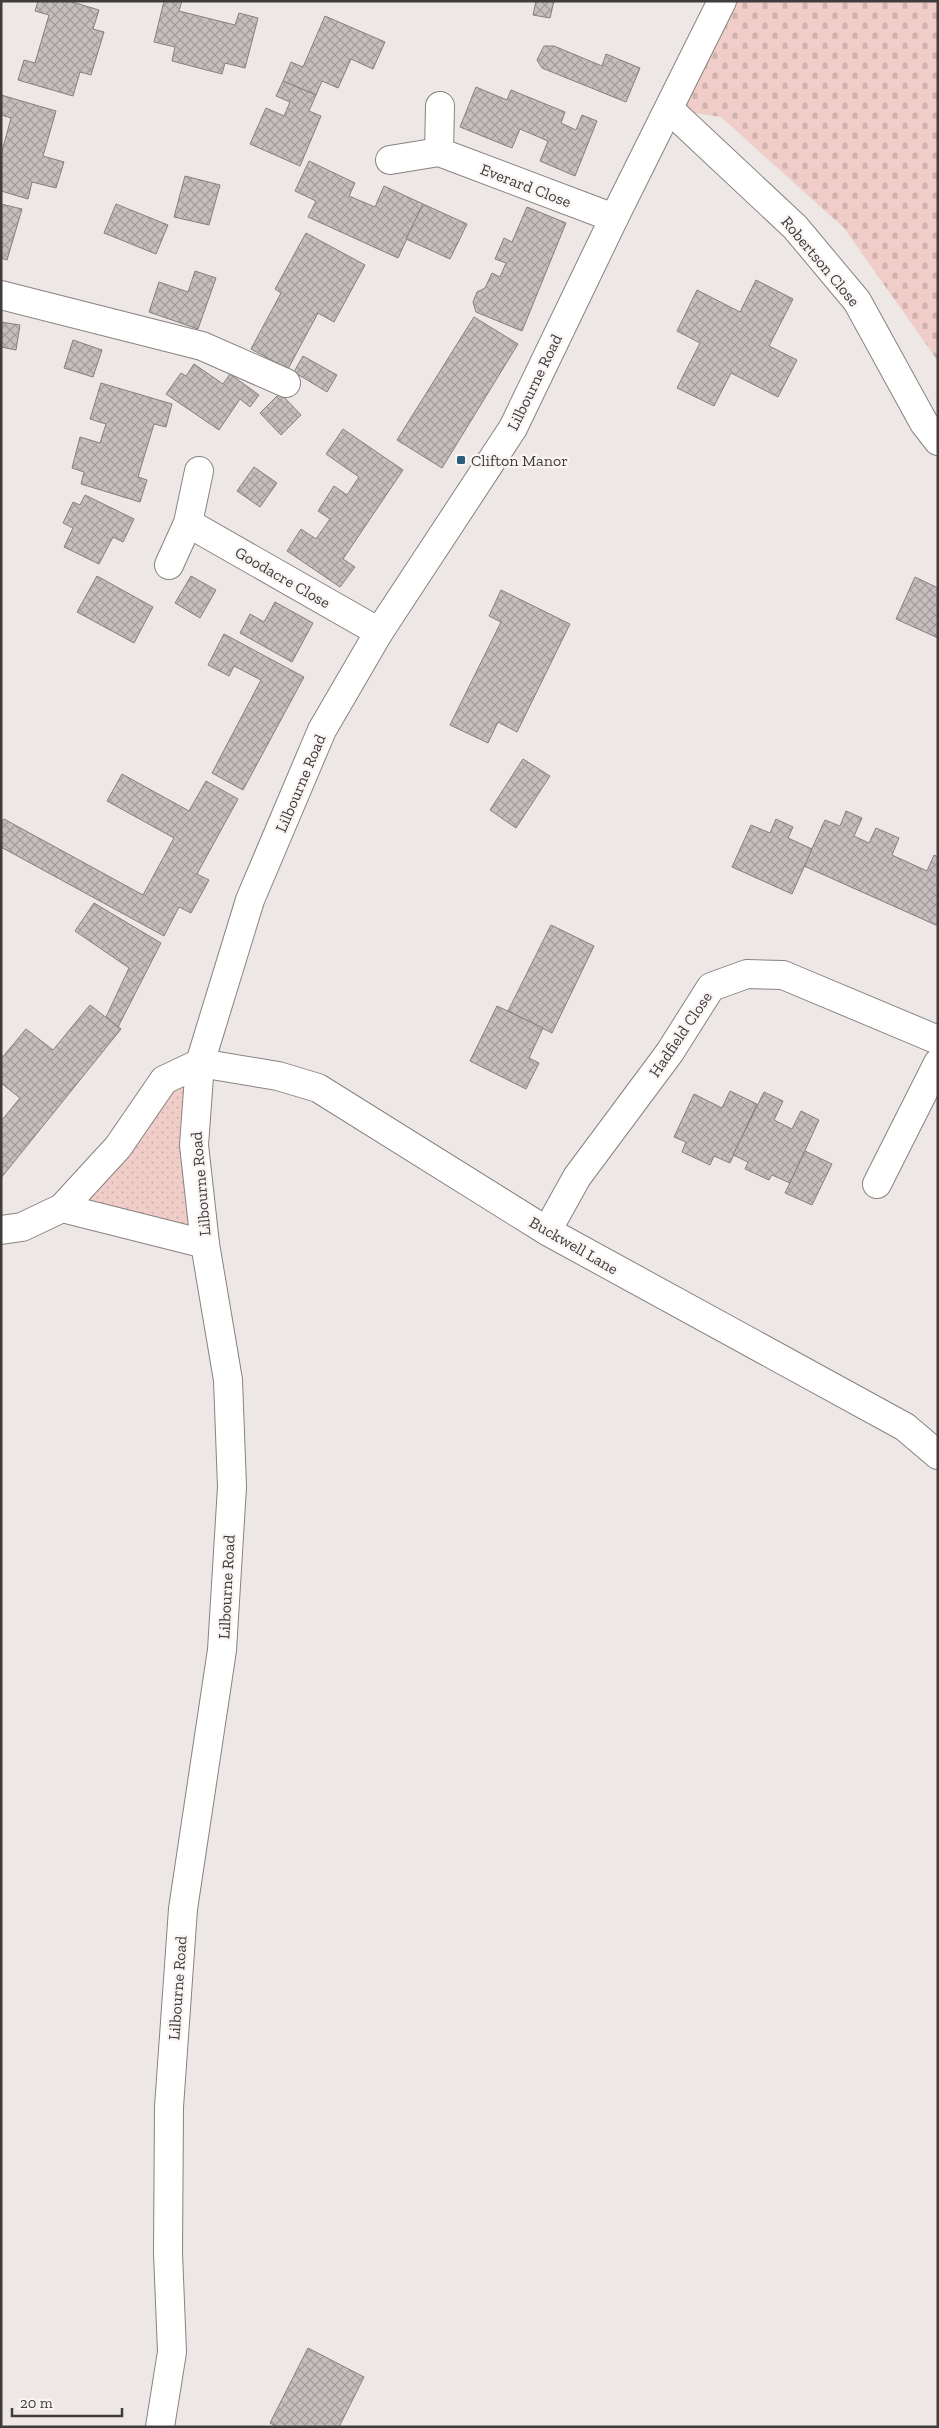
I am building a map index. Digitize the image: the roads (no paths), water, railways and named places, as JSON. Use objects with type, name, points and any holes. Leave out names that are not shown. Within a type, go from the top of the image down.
[{"type":"street","name":"Lilbourne Road","points":[[160,2427],[172,2352],[168,2253],[169,2107],[183,1909],[222,1650],[232,1487],[228,1380],[205,1244],[194,1146],[200,1063],[250,900],[322,730],[378,632],[513,428],[614,218],[722,1]]},
{"type":"street","points":[[439,152],[440,106]]},
{"type":"street","name":"Robertson Close","points":[[669,109],[795,227],[857,301],[924,423],[938,441]]},
{"type":"street","name":"Everard Close","points":[[390,160],[439,152],[614,218]]},
{"type":"street","points":[[1,295],[202,346],[286,383]]},
{"type":"street","points":[[169,565],[188,523],[199,471]]},
{"type":"street","name":"Goodacre Close","points":[[188,523],[378,632]]},
{"type":"street","name":"Hadfield Close","points":[[547,1231],[577,1177],[670,1052],[711,987],[747,974],[782,976],[938,1040]]},
{"type":"street","points":[[877,1184],[938,1062]]},
{"type":"street","points":[[1,1230],[22,1227],[62,1208],[118,1147],[164,1080],[200,1063]]},
{"type":"street","name":"Buckwell Lane","points":[[200,1063],[278,1076],[318,1088],[547,1231],[905,1427],[938,1455]]},
{"type":"street","points":[[62,1208],[205,1244]]},
{"type":"place","name":"Clifton Manor","points":[[461,460]]}]
